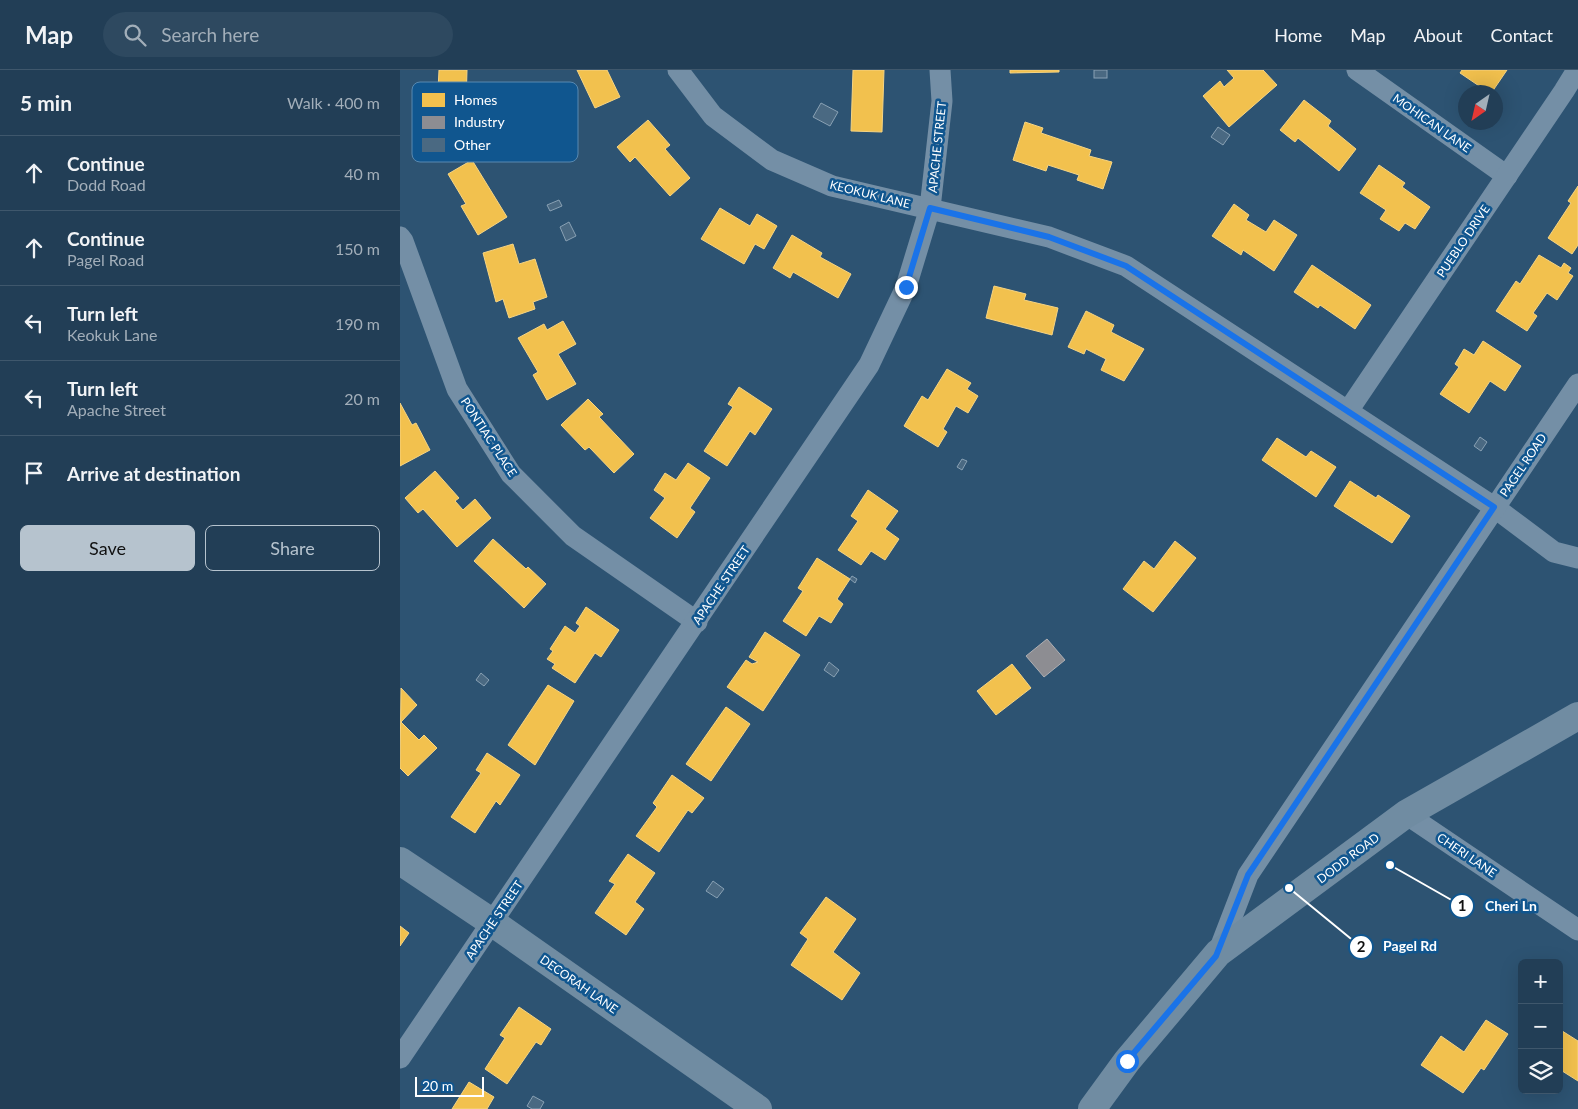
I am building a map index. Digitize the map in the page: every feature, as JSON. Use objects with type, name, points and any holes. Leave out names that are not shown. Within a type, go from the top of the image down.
[{"type":"main road","name":"DODD ROAD","points":[[1092,1109],[1127,1061],[1218,954],[1406,814],[1578,716]]},
{"type":"main road","name":"DECORAH LANE","points":[[400,861],[493,923],[758,1109]]},
{"type":"street","name":"KEOKUK LANE","points":[[678,70],[713,116],[772,160],[832,186],[1049,237],[1126,266],[1494,507],[1554,552],[1578,558]]},
{"type":"street","name":"APACHE STREET","points":[[400,1058],[869,365],[906,287],[930,208],[942,101],[940,70]]},
{"type":"street","name":"MOHICAN LANE","points":[[1357,70],[1507,176]]},
{"type":"street","name":"PUEBLO DRIVE","points":[[1348,411],[1577,70]]},
{"type":"street","name":"PONTIAC PLACE","points":[[400,237],[457,389],[511,474],[572,536],[696,622]]},
{"type":"street","name":"PAGEL ROAD","points":[[1218,954],[1248,875],[1578,384]]},
{"type":"street","name":"CHERI LANE","points":[[1406,814],[1578,930]]},
{"type":"building: Homes","points":[[439,70],[467,70],[467,82],[438,82]]},
{"type":"building: Homes","points":[[577,70],[607,70],[620,97],[595,108]]},
{"type":"building: Homes","points":[[853,70],[884,70],[882,132],[851,131]]},
{"type":"building: Homes","points":[[1010,70],[1059,70],[1059,72],[1010,73]]},
{"type":"building: Homes","points":[[1227,70],[1263,70],[1277,85],[1229,127],[1203,96],[1220,81],[1224,87],[1234,78]]},
{"type":"building: Homes","points":[[1462,70],[1507,70],[1497,85],[1478,85],[1460,73]]},
{"type":"building: Homes","points":[[1304,100],[1331,121],[1328,126],[1356,149],[1339,171],[1298,138],[1295,142],[1280,130]]},
{"type":"building: Homes","points":[[648,120],[670,145],[665,149],[690,178],[670,196],[635,157],[630,162],[617,147]]},
{"type":"building: Homes","points":[[1025,122],[1043,128],[1041,133],[1091,150],[1089,156],[1112,162],[1103,189],[1077,180],[1079,175],[1048,165],[1046,171],[1013,160]]},
{"type":"building: Homes","points":[[469,162],[473,162],[507,217],[478,235],[461,206],[466,204],[448,174]]},
{"type":"building: Homes","points":[[1379,165],[1405,183],[1402,187],[1430,207],[1415,229],[1405,223],[1399,231],[1380,219],[1386,210],[1360,193]]},
{"type":"building: Homes","points":[[1578,186],[1578,245],[1572,254],[1548,238],[1571,203],[1568,201]]},
{"type":"building: Homes","points":[[1234,204],[1249,215],[1246,220],[1266,232],[1274,220],[1297,235],[1274,271],[1243,250],[1241,255],[1212,236]]},
{"type":"building: Homes","points":[[720,208],[750,226],[757,214],[777,226],[764,249],[755,244],[744,264],[701,239]]},
{"type":"building: Homes","points":[[792,235],[822,253],[820,257],[851,274],[838,298],[793,272],[790,278],[773,268]]},
{"type":"building: Homes","points":[[513,244],[519,264],[535,259],[547,297],[533,302],[535,309],[509,318],[503,299],[496,302],[483,253]]},
{"type":"building: Homes","points":[[1539,255],[1561,268],[1564,263],[1571,268],[1568,273],[1573,276],[1557,300],[1547,293],[1533,313],[1537,316],[1527,331],[1496,311],[1516,281],[1520,284]]},
{"type":"building: Homes","points":[[1312,265],[1371,305],[1355,329],[1320,305],[1318,308],[1294,292]]},
{"type":"building: Homes","points":[[994,286],[1026,294],[1024,300],[1058,308],[1052,335],[986,318]]},
{"type":"building: Homes","points":[[1086,311],[1114,325],[1111,332],[1144,349],[1124,381],[1101,370],[1106,359],[1086,349],[1084,354],[1068,347]]},
{"type":"building: Homes","points":[[563,321],[576,344],[558,354],[576,384],[547,400],[533,375],[538,372],[518,338],[544,324],[547,330]]},
{"type":"building: Homes","points":[[1483,341],[1521,366],[1505,391],[1490,381],[1469,413],[1440,394],[1459,367],[1455,364],[1464,349],[1474,355]]},
{"type":"building: Homes","points":[[947,369],[971,383],[967,389],[978,396],[968,413],[956,406],[943,429],[947,432],[938,447],[904,426],[922,396],[928,400]]},
{"type":"building: Homes","points":[[739,387],[772,409],[755,435],[750,431],[727,466],[704,451],[733,407],[728,404]]},
{"type":"building: Homes","points":[[588,399],[603,414],[599,417],[634,454],[614,473],[589,447],[585,450],[561,425]]},
{"type":"building: Homes","points":[[400,403],[412,425],[416,423],[430,450],[400,466]]},
{"type":"building: Homes","points":[[1277,438],[1306,457],[1311,451],[1336,467],[1316,497],[1262,460]]},
{"type":"building: Homes","points":[[688,463],[710,478],[690,508],[695,512],[677,538],[650,518],[665,498],[654,490],[665,473],[676,480]]},
{"type":"building: Homes","points":[[435,471],[459,498],[455,501],[463,510],[475,499],[491,518],[457,547],[423,509],[418,513],[405,498]]},
{"type":"building: Homes","points":[[1350,481],[1376,498],[1378,495],[1410,516],[1392,543],[1334,506]]},
{"type":"building: Homes","points":[[868,490],[898,511],[885,529],[899,539],[885,560],[871,551],[861,565],[838,550],[858,521],[851,516]]},
{"type":"building: Homes","points":[[493,539],[526,569],[528,567],[546,584],[524,608],[474,561]]},
{"type":"building: Homes","points":[[1175,541],[1196,558],[1153,612],[1123,589],[1144,561],[1154,569]]},
{"type":"building: Homes","points":[[817,558],[850,579],[837,599],[843,604],[831,623],[819,616],[806,636],[783,621],[803,591],[798,588]]},
{"type":"building: Homes","points":[[586,607],[619,630],[601,657],[595,653],[575,683],[552,668],[555,664],[547,659],[553,651],[550,649],[565,626],[575,633],[580,626],[576,623]]},
{"type":"building: Homes","points":[[765,632],[800,655],[763,711],[727,687],[746,660],[752,664],[758,662],[749,657]]},
{"type":"building: Homes","points":[[1012,664],[1031,688],[996,715],[977,691]]},
{"type":"building: Homes","points":[[548,685],[574,701],[535,765],[508,745]]},
{"type":"building: Homes","points":[[401,688],[417,705],[401,722],[419,740],[424,735],[437,748],[408,776],[400,768]]},
{"type":"building: Homes","points":[[726,707],[750,724],[711,781],[686,764]]},
{"type":"building: Homes","points":[[487,753],[520,775],[500,805],[496,801],[475,833],[451,817],[481,773],[476,770]]},
{"type":"building: Homes","points":[[672,775],[704,798],[692,813],[688,810],[659,852],[636,836],[657,807],[653,803]]},
{"type":"building: Homes","points":[[628,854],[655,873],[635,902],[644,909],[626,935],[595,913],[615,884],[609,881]]},
{"type":"building: Homes","points":[[826,897],[856,919],[833,952],[860,973],[842,1000],[791,965],[808,939],[800,933]]},
{"type":"building: Homes","points":[[400,926],[409,933],[400,946]]},
{"type":"building: Homes","points":[[519,1007],[551,1029],[541,1045],[536,1042],[507,1084],[485,1069],[505,1038],[500,1035]]},
{"type":"building: Homes","points":[[1486,1020],[1508,1034],[1484,1070],[1481,1068],[1463,1093],[1421,1065],[1441,1036],[1464,1052]]},
{"type":"building: Homes","points":[[1563,1032],[1578,1041],[1578,1081],[1563,1072]]},
{"type":"building: Homes","points":[[469,1082],[494,1097],[487,1109],[452,1109]]},
{"type":"building: Industry","points":[[1047,639],[1065,660],[1044,677],[1026,656]]},
{"type":"building: Other","points":[[1094,70],[1107,70],[1107,78],[1094,78]]},
{"type":"building: Other","points":[[821,103],[838,112],[830,126],[813,117]]},
{"type":"building: Other","points":[[1218,127],[1230,135],[1223,145],[1211,137]]},
{"type":"building: Other","points":[[559,200],[562,206],[550,211],[547,205]]},
{"type":"building: Other","points":[[569,222],[576,236],[566,241],[560,227]]},
{"type":"building: Other","points":[[1480,437],[1487,442],[1481,451],[1474,446]]},
{"type":"building: Other","points":[[962,459],[967,461],[962,470],[957,467]]},
{"type":"building: Other","points":[[852,576],[857,579],[855,583],[850,579]]},
{"type":"building: Other","points":[[829,662],[839,670],[834,677],[824,670]]},
{"type":"building: Other","points":[[481,673],[489,680],[484,686],[476,680]]},
{"type":"building: Other","points":[[713,881],[724,889],[717,898],[706,891]]},
{"type":"building: Other","points":[[533,1096],[544,1102],[540,1109],[532,1109],[527,1106]]},
{"type":"place","name":"Cheri Ln","points":[[1390,865]]},
{"type":"place","name":"Pagel Rd","points":[[1289,888]]},
{"type":"route","points":[[906,287],[930,208],[1049,237],[1126,266],[1494,507],[1248,875],[1218,954],[1127,1061]]}]
